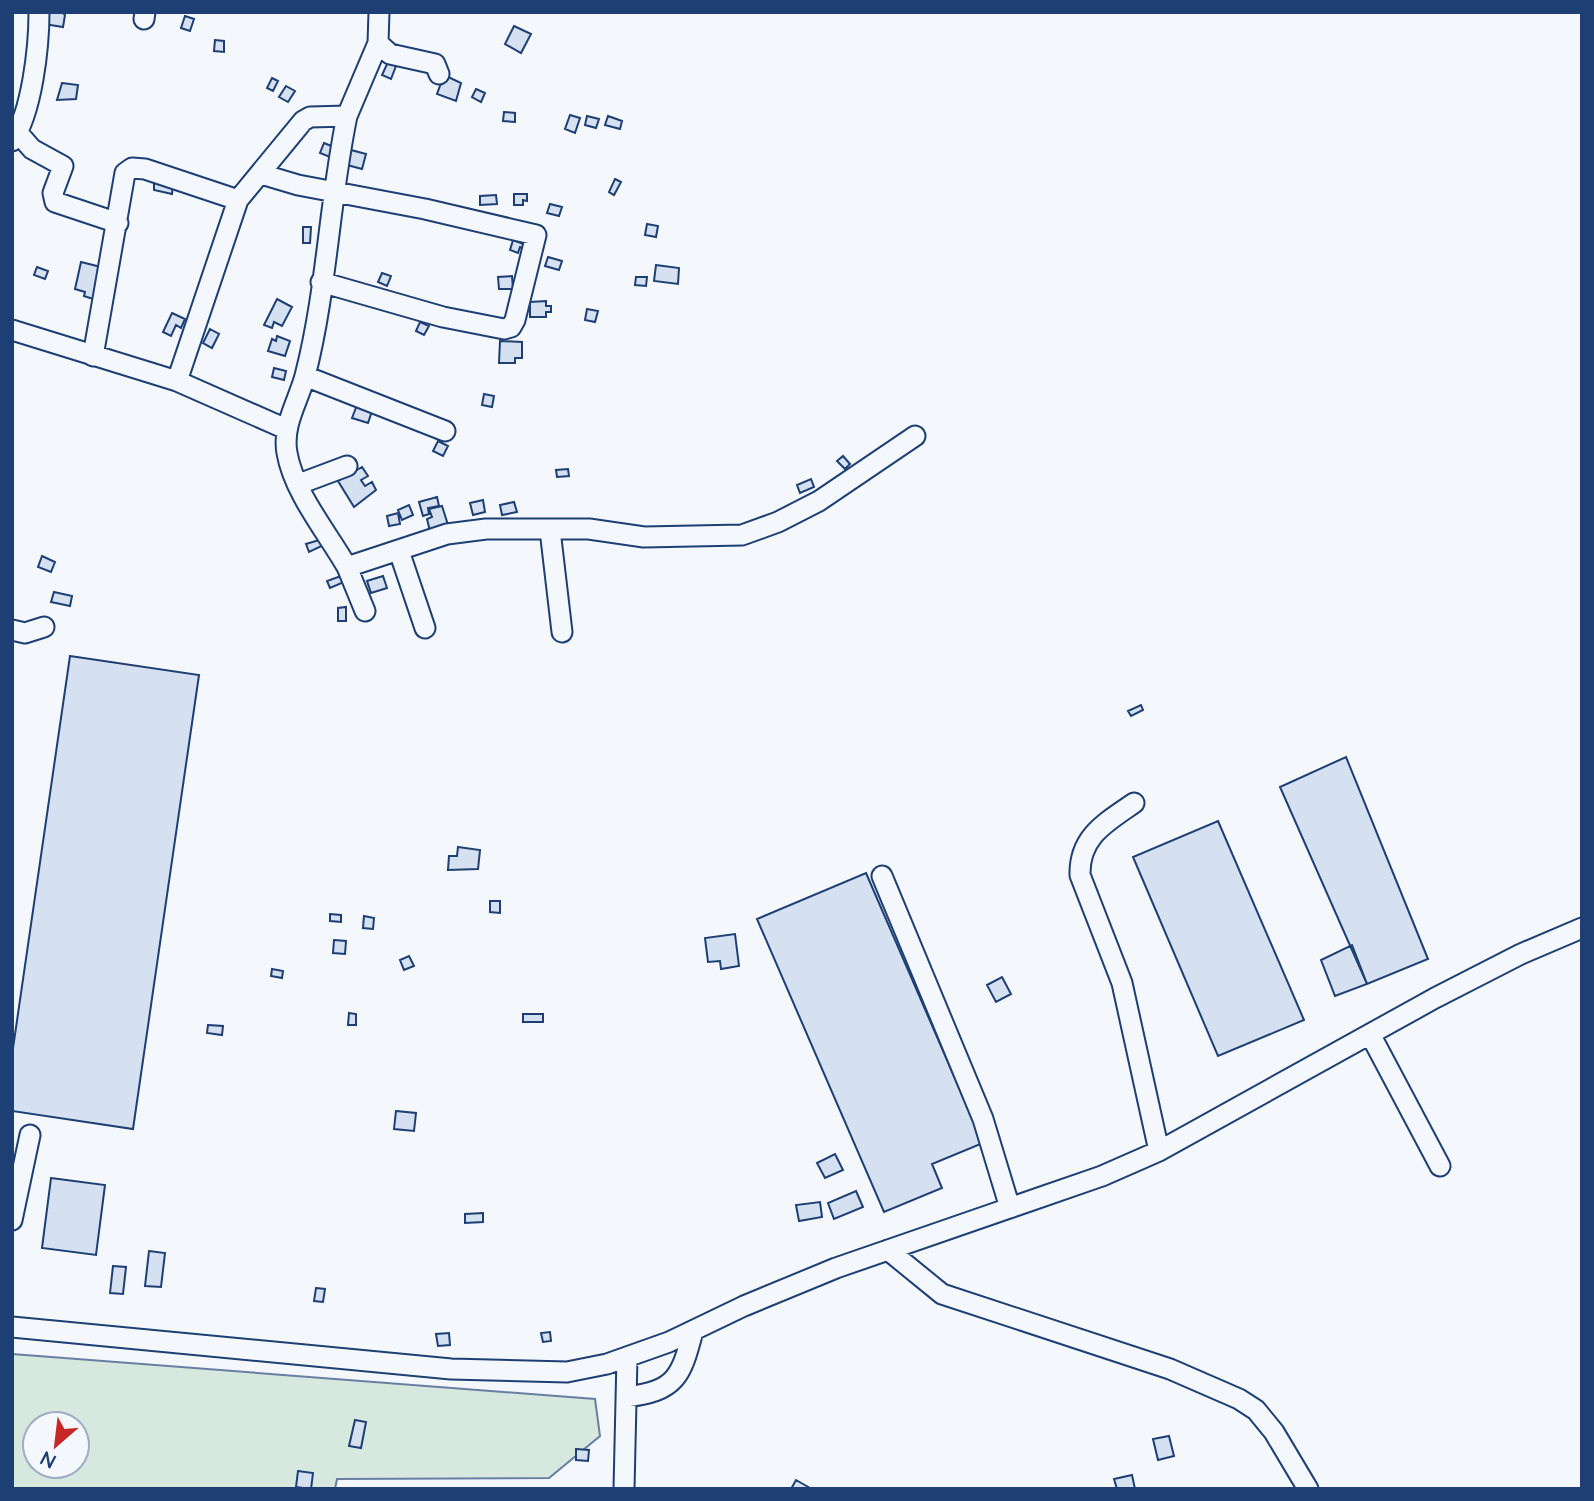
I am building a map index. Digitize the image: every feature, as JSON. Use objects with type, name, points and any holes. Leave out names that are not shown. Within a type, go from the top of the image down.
[{"type":"street","points":[[39,12],[34,65],[19,106],[15,137],[62,166],[53,193],[55,202],[118,223]]},
{"type":"street","points":[[365,611],[347,566],[299,484],[287,454],[286,429],[304,376],[321,282],[332,191],[347,116],[378,43],[379,12]]},
{"type":"street","points":[[378,43],[390,54],[435,64],[439,74]]},
{"type":"street","points":[[177,382],[238,200],[303,121],[317,116],[347,116]]},
{"type":"street","points":[[93,356],[118,223],[123,178],[132,168],[145,169],[238,200]]},
{"type":"street","points":[[261,174],[536,235],[515,320],[511,327],[504,329],[443,317],[321,282]]},
{"type":"street","points":[[12,330],[177,382],[286,429]]},
{"type":"street","points":[[304,376],[445,431]]},
{"type":"street","points":[[347,566],[447,534],[486,529],[589,528],[644,537],[742,535],[778,522],[818,501],[915,436]]},
{"type":"street","points":[[299,484],[347,466]]},
{"type":"street","points":[[550,530],[562,632]]},
{"type":"street","points":[[399,551],[425,628]]},
{"type":"street","points":[[12,630],[25,632],[44,626]]},
{"type":"street","points":[[1134,803],[1087,838],[1080,862],[1080,875],[1122,983],[1159,1151]]},
{"type":"street","points":[[882,876],[983,1119],[1010,1208]]},
{"type":"street","points":[[12,1327],[464,1370],[567,1372],[626,1357],[693,1331],[744,1306],[888,1250],[1102,1176],[1159,1151],[1521,954],[1582,928]]},
{"type":"street","points":[[1370,1034],[1440,1166]]},
{"type":"street","points":[[12,1220],[30,1135]]},
{"type":"street","points":[[888,1250],[942,1294],[1170,1369],[1239,1398],[1256,1410],[1275,1432],[1308,1489]]},
{"type":"street","points":[[626,1397],[660,1391],[677,1378],[685,1362],[693,1331]]},
{"type":"street","points":[[624,1489],[626,1357]]},
{"type":"shaded area","points":[[12,1354],[595,1399],[600,1436],[549,1478],[337,1479],[335,1489],[12,1489]]},
{"type":"building","points":[[46,12],[62,12],[65,15],[63,27],[44,24]]},
{"type":"building","points":[[185,16],[194,19],[190,31],[181,28]]},
{"type":"building","points":[[514,26],[531,34],[521,53],[505,44]]},
{"type":"building","points":[[215,40],[224,41],[224,52],[214,51]]},
{"type":"building","points":[[388,62],[396,66],[391,79],[382,75]]},
{"type":"building","points":[[444,75],[461,83],[456,101],[437,94]]},
{"type":"building","points":[[272,78],[278,81],[273,91],[267,88]]},
{"type":"building","points":[[62,83],[78,85],[76,99],[57,100]]},
{"type":"building","points":[[286,86],[295,91],[288,102],[279,97]]},
{"type":"building","points":[[476,89],[485,93],[481,102],[472,97]]},
{"type":"building","points":[[504,112],[515,113],[515,122],[503,121]]},
{"type":"building","points":[[570,115],[580,118],[575,133],[565,129]]},
{"type":"building","points":[[587,116],[599,119],[596,128],[585,125]]},
{"type":"building","points":[[608,116],[622,121],[620,129],[605,125]]},
{"type":"building","points":[[324,143],[334,147],[330,157],[320,153]]},
{"type":"building","points":[[351,150],[366,154],[362,169],[347,165]]},
{"type":"building","points":[[615,179],[621,182],[614,195],[609,192]]},
{"type":"building","points":[[154,181],[173,182],[172,194],[154,190]]},
{"type":"building","points":[[514,194],[527,194],[527,201],[523,200],[523,205],[514,205]]},
{"type":"building","points":[[496,195],[497,204],[480,205],[480,196]]},
{"type":"building","points":[[550,204],[562,207],[559,216],[547,213]]},
{"type":"building","points":[[647,224],[658,226],[656,237],[645,235]]},
{"type":"building","points":[[303,227],[311,227],[310,243],[303,243]]},
{"type":"building","points":[[513,240],[526,245],[525,249],[520,247],[518,253],[510,250]]},
{"type":"building","points":[[548,257],[562,261],[559,270],[545,266]]},
{"type":"building","points":[[81,262],[105,268],[98,295],[94,294],[93,299],[84,296],[85,292],[75,289]]},
{"type":"building","points":[[656,265],[679,268],[678,284],[654,281]]},
{"type":"building","points":[[37,267],[48,271],[45,279],[34,275]]},
{"type":"building","points":[[382,273],[391,276],[387,286],[378,282]]},
{"type":"building","points":[[512,276],[513,289],[499,289],[498,277]]},
{"type":"building","points":[[636,277],[647,277],[646,286],[635,285]]},
{"type":"building","points":[[277,299],[292,307],[282,326],[274,322],[272,328],[264,325]]},
{"type":"building","points":[[546,301],[546,306],[551,306],[551,312],[546,312],[546,317],[530,317],[530,302]]},
{"type":"building","points":[[587,309],[598,311],[595,322],[585,320]]},
{"type":"building","points":[[172,313],[185,319],[181,328],[176,325],[171,336],[163,332]]},
{"type":"building","points":[[420,322],[429,326],[424,335],[416,331]]},
{"type":"building","points":[[210,329],[219,334],[212,348],[203,343]]},
{"type":"building","points":[[277,336],[290,341],[285,356],[268,351],[272,339],[276,341]]},
{"type":"building","points":[[500,341],[522,342],[522,358],[515,358],[515,363],[499,363]]},
{"type":"building","points":[[274,368],[286,371],[284,380],[272,377]]},
{"type":"building","points":[[484,394],[494,396],[492,407],[482,405]]},
{"type":"building","points":[[357,405],[372,411],[368,423],[352,418]]},
{"type":"building","points":[[438,441],[448,446],[443,456],[433,451]]},
{"type":"building","points":[[843,456],[850,464],[845,469],[837,461]]},
{"type":"building","points":[[362,467],[368,476],[361,480],[365,486],[372,482],[376,490],[354,507],[338,481]]},
{"type":"building","points":[[568,469],[569,476],[557,477],[556,470]]},
{"type":"building","points":[[811,479],[814,487],[800,493],[797,485]]},
{"type":"building","points":[[437,497],[439,506],[428,508],[429,514],[423,516],[419,502]]},
{"type":"building","points":[[483,500],[485,512],[473,515],[470,503]]},
{"type":"building","points":[[514,502],[517,512],[502,515],[500,505]]},
{"type":"building","points":[[409,505],[413,515],[402,520],[398,510]]},
{"type":"building","points":[[442,506],[449,528],[430,531],[427,519],[432,517],[429,509]]},
{"type":"building","points":[[398,513],[400,524],[389,526],[387,516]]},
{"type":"building","points":[[319,540],[326,544],[309,552],[306,544]]},
{"type":"building","points":[[42,556],[55,562],[51,572],[38,567]]},
{"type":"building","points":[[341,576],[344,582],[330,588],[327,581]]},
{"type":"building","points":[[383,576],[387,588],[371,593],[367,581]]},
{"type":"building","points":[[54,592],[72,596],[70,606],[51,602]]},
{"type":"building","points":[[346,607],[346,621],[338,621],[338,608]]},
{"type":"building","points":[[70,656],[199,675],[133,1129],[12,1111],[12,1055]]},
{"type":"building","points":[[1141,705],[1143,710],[1131,716],[1128,711]]},
{"type":"building","points":[[1346,757],[1428,959],[1367,984],[1280,787]]},
{"type":"building","points":[[1218,821],[1304,1020],[1218,1056],[1133,857]]},
{"type":"building","points":[[458,847],[480,850],[478,869],[448,870],[449,856],[457,856]]},
{"type":"building","points":[[866,873],[983,1143],[932,1164],[942,1188],[884,1212],[757,919]]},
{"type":"building","points":[[490,901],[500,901],[500,913],[490,912]]},
{"type":"building","points":[[330,914],[341,915],[341,922],[330,921]]},
{"type":"building","points":[[364,916],[374,918],[373,929],[363,928]]},
{"type":"building","points":[[735,934],[739,966],[721,969],[720,961],[708,962],[705,938]]},
{"type":"building","points":[[334,940],[346,941],[345,954],[333,953]]},
{"type":"building","points":[[1352,945],[1367,984],[1335,996],[1321,960]]},
{"type":"building","points":[[409,956],[414,966],[404,970],[400,960]]},
{"type":"building","points":[[272,969],[283,971],[282,978],[271,976]]},
{"type":"building","points":[[1002,977],[1011,994],[996,1002],[987,985]]},
{"type":"building","points":[[349,1013],[356,1014],[356,1025],[348,1025]]},
{"type":"building","points":[[523,1014],[543,1014],[543,1022],[523,1022]]},
{"type":"building","points":[[208,1025],[223,1026],[222,1035],[207,1033]]},
{"type":"building","points":[[396,1111],[416,1113],[414,1131],[394,1129]]},
{"type":"building","points":[[835,1154],[843,1170],[825,1178],[817,1163]]},
{"type":"building","points":[[51,1178],[105,1185],[96,1255],[42,1248]]},
{"type":"building","points":[[856,1191],[863,1207],[834,1219],[828,1203]]},
{"type":"building","points":[[820,1202],[822,1217],[799,1221],[796,1205]]},
{"type":"building","points":[[483,1213],[483,1222],[465,1223],[465,1214]]},
{"type":"building","points":[[149,1251],[165,1253],[161,1287],[145,1286]]},
{"type":"building","points":[[113,1266],[126,1267],[123,1294],[110,1293]]},
{"type":"building","points":[[316,1288],[325,1289],[323,1302],[314,1301]]},
{"type":"building","points":[[550,1332],[551,1341],[543,1342],[541,1333]]},
{"type":"building","points":[[449,1333],[450,1345],[438,1346],[436,1334]]},
{"type":"building","points":[[355,1420],[366,1422],[361,1448],[349,1446]]},
{"type":"building","points":[[1169,1436],[1174,1456],[1158,1460],[1153,1439]]},
{"type":"building","points":[[576,1449],[589,1450],[588,1461],[576,1460]]},
{"type":"building","points":[[298,1471],[313,1473],[311,1489],[296,1487]]},
{"type":"building","points":[[1132,1475],[1135,1489],[1117,1489],[1114,1479]]},
{"type":"building","points":[[796,1480],[810,1488],[810,1489],[791,1489]]}]
